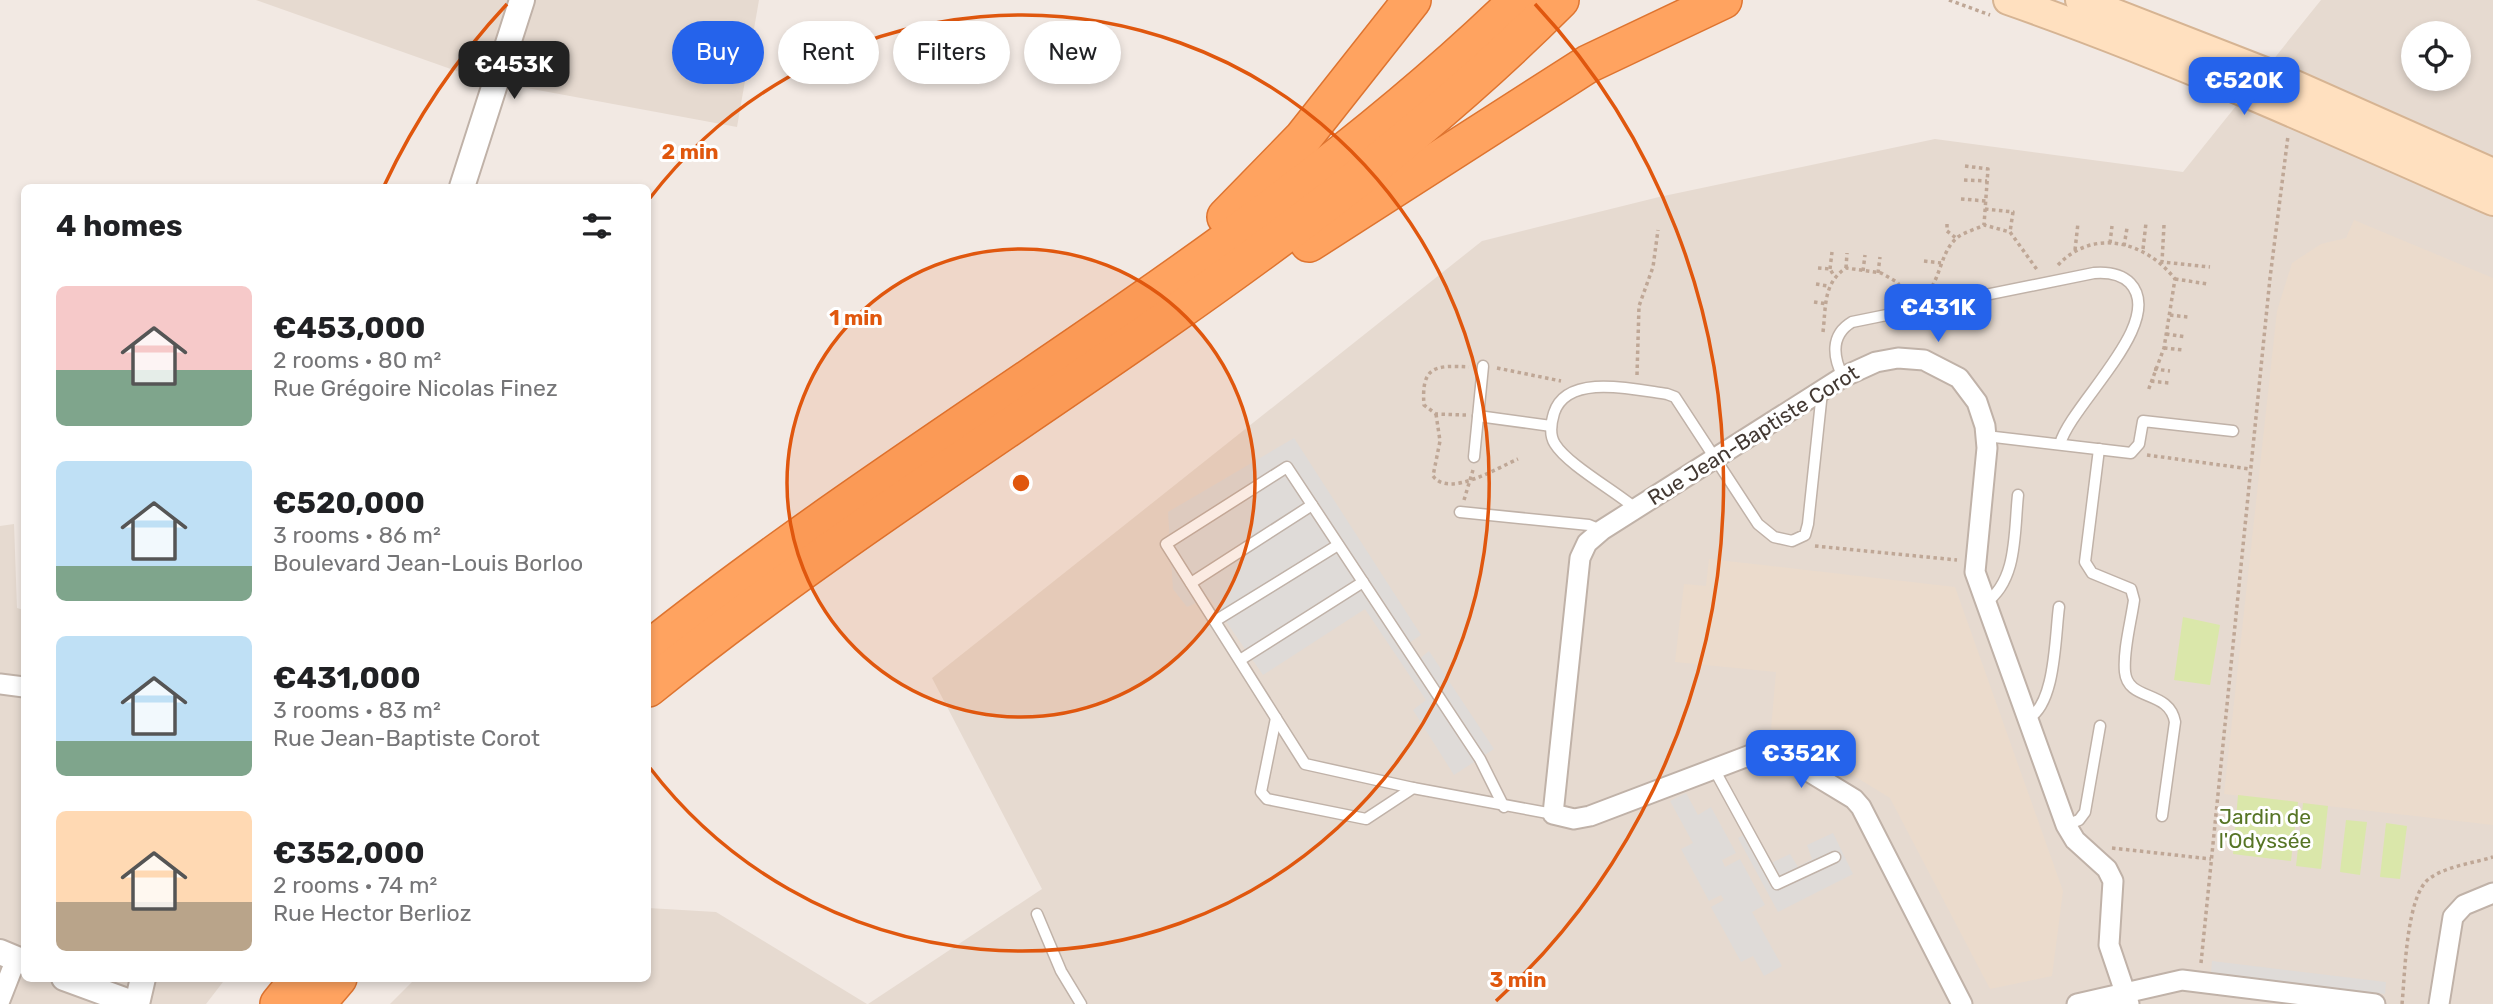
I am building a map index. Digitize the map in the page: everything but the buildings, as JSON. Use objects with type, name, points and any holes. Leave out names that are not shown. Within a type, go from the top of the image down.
[{"type":"highway","points":[[1148,294],[1303,138],[1412,0]]},
{"type":"highway","points":[[651,648],[830,513],[1148,294],[1360,139],[1466,49],[1518,0]]},
{"type":"highway","points":[[651,686],[824,554],[1224,277],[1381,161],[1485,72],[1560,0]]},
{"type":"highway","points":[[1087,372],[1171,332],[1588,64],[1723,0]]},
{"type":"main road","points":[[2008,0],[2127,43],[2261,98],[2493,201]]},
{"type":"main road","points":[[2080,0],[2279,78],[2493,173]]},
{"type":"street","points":[[463,184],[522,0]]},
{"type":"street","name":"Rue Jean-Baptiste Corot","points":[[1553,814],[1580,558],[1587,543],[1602,530],[1867,364],[1907,358],[1933,364],[1959,378],[1972,393],[1982,414],[1986,436],[1975,562],[1985,603],[2066,825],[2079,845],[2107,869],[2113,881],[2109,945],[2127,998]]},
{"type":"street","points":[[0,684],[21,687]]},
{"type":"street","points":[[1553,814],[1574,819],[1590,816],[1756,753],[1774,752],[1857,802],[1962,1004]]},
{"type":"street","points":[[2439,1004],[2453,917],[2464,905],[2493,892]]},
{"type":"street","points":[[0,1000],[14,958]]},
{"type":"street","points":[[2077,1004],[2127,998],[2176,980],[2375,1004]]},
{"type":"street","points":[[75,982],[136,1004],[142,982]]},
{"type":"lane","points":[[1843,377],[1836,363],[1835,346],[1839,334],[1852,322],[2094,273],[2111,273],[2132,286],[2138,301],[2136,321],[2130,339],[2071,418],[2060,444]]},
{"type":"lane","points":[[1474,457],[1483,366]]},
{"type":"lane","points":[[1635,509],[1560,450],[1552,437],[1551,426],[1556,408],[1575,392],[1598,386],[1675,397],[1763,530],[1780,540],[1792,541],[1805,535],[1808,524],[1822,390]]},
{"type":"lane","points":[[1478,416],[1551,426]]},
{"type":"lane","points":[[1986,436],[2131,453],[2139,444],[2143,421],[2233,431]]},
{"type":"lane","points":[[2099,449],[2085,562],[2092,573],[2131,589],[2134,600],[2125,673],[2136,691],[2161,699],[2173,709],[2175,722],[2162,816]]},
{"type":"lane","points":[[1504,807],[1480,759],[1287,467],[1166,544],[1305,764],[1504,807],[1553,814]]},
{"type":"lane","points":[[1985,603],[2004,587],[2009,572],[2018,495]]},
{"type":"lane","points":[[1191,583],[1312,505]]},
{"type":"lane","points":[[1460,512],[1589,525],[1602,530]]},
{"type":"lane","points":[[1215,621],[1338,545]]},
{"type":"lane","points":[[1240,660],[1363,582]]},
{"type":"lane","points":[[2027,719],[2039,709],[2048,689],[2059,607]]},
{"type":"lane","points":[[1276,718],[1261,792],[1267,799],[1366,819],[1413,788]]},
{"type":"lane","points":[[2066,825],[2079,820],[2085,812],[2100,726]]},
{"type":"lane","points":[[1713,768],[1777,884],[1835,857]]},
{"type":"lane","points":[[1037,914],[1061,971],[1082,1004]]},
{"type":"path","points":[[2199,982],[2251,469],[2289,134]]},
{"type":"path","points":[[1965,166],[1988,169],[1984,225]]},
{"type":"path","points":[[1964,180],[1987,181]]},
{"type":"path","points":[[1961,199],[1986,201]]},
{"type":"path","points":[[1985,209],[2013,212],[2010,232]]},
{"type":"path","points":[[2075,250],[2078,223]]},
{"type":"path","points":[[2143,249],[2146,223]]},
{"type":"path","points":[[1947,224],[1947,231],[1956,238]]},
{"type":"path","points":[[2164,225],[2162,262],[2210,267]]},
{"type":"path","points":[[2110,243],[2112,226]]},
{"type":"path","points":[[2124,246],[2127,228]]},
{"type":"path","points":[[1636,390],[1639,306],[1653,267],[1658,230]]},
{"type":"path","points":[[1832,252],[1830,269],[1834,276]]},
{"type":"path","points":[[1846,268],[1847,253]]},
{"type":"path","points":[[1863,271],[1865,255]]},
{"type":"path","points":[[1878,273],[1880,257]]},
{"type":"path","points":[[1924,261],[1941,263]]},
{"type":"path","points":[[1818,268],[1830,269]]},
{"type":"path","points":[[2175,279],[2208,284]]},
{"type":"path","points":[[1816,284],[1828,286]]},
{"type":"path","points":[[1814,302],[1827,304]]},
{"type":"path","points":[[2170,315],[2188,317]]},
{"type":"path","points":[[2166,334],[2186,337]]},
{"type":"path","points":[[2164,348],[2184,350]]},
{"type":"path","points":[[1478,416],[1436,414],[1424,405],[1422,384],[1431,370],[1445,364],[1483,366],[1564,381]]},
{"type":"path","points":[[2154,369],[2170,371]]},
{"type":"path","points":[[2151,381],[2169,383]]},
{"type":"path","points":[[1436,414],[1440,441],[1433,465],[1433,477],[1444,486],[1472,480],[1518,459]]},
{"type":"path","points":[[2131,453],[2251,469]]},
{"type":"path","points":[[1460,512],[1472,480],[1474,457]]},
{"type":"path","points":[[1792,541],[1975,562]]},
{"type":"path","points":[[2079,845],[2211,859]]},
{"type":"path","points":[[2402,1004],[2414,904],[2420,888],[2438,873],[2493,857]]},
{"type":"shaded area","points":[[256,0],[759,0],[755,21],[672,21],[672,84],[744,84],[737,127],[479,79]]},
{"type":"shaded area","points":[[2321,0],[2493,0],[2493,1004],[868,1004],[1042,889],[932,678],[1482,241],[1659,197],[1935,139],[2183,172]]},
{"type":"shaded area","points":[[2354,220],[2493,278],[2493,825],[2224,794],[2277,311],[2292,263],[2321,244],[2346,238]]},
{"type":"shaded area","points":[[1294,438],[1421,635],[1406,645],[1418,660],[1429,651],[1494,749],[1454,775],[1413,710],[1426,700],[1365,609],[1263,675],[1209,597],[1187,607],[1173,589],[1168,512]]},
{"type":"shaded area","points":[[14,524],[17,608],[21,609],[21,982],[223,982],[206,1004],[0,1004],[0,526]]},
{"type":"shaded area","points":[[1709,559],[1955,587],[2063,891],[2052,976],[1990,989],[1890,798],[1783,732],[1771,729],[1776,672],[1675,662],[1684,584],[1706,586]]},
{"type":"shaded area","points":[[1686,793],[1698,815],[1711,807],[1736,853],[1722,860],[1725,867],[1740,859],[1765,905],[1752,912],[1782,966],[1764,976],[1753,956],[1741,962],[1711,907],[1724,900],[1721,895],[1709,901],[1681,849],[1693,843],[1670,801]]},
{"type":"shaded area","points":[[1751,831],[1771,863],[1790,854],[1798,867],[1812,859],[1807,845],[1833,833],[1853,874],[1778,912],[1738,838]]},
{"type":"shaded area","points":[[651,908],[716,912],[867,1004],[390,1004],[412,982],[651,982]]},
{"type":"shaded area","points":[[2212,961],[2386,982],[2385,994],[2211,973]]},
{"type":"green space","points":[[2183,617],[2220,625],[2210,685],[2174,680]]},
{"type":"green space","name":"Jardin de l'Odyssée","points":[[2238,795],[2298,802],[2291,861],[2233,854]]},
{"type":"green space","points":[[2303,803],[2328,806],[2321,869],[2296,866]]},
{"type":"green space","points":[[2346,820],[2367,822],[2360,875],[2340,872]]},
{"type":"green space","points":[[2386,823],[2407,826],[2400,879],[2380,877]]}]
